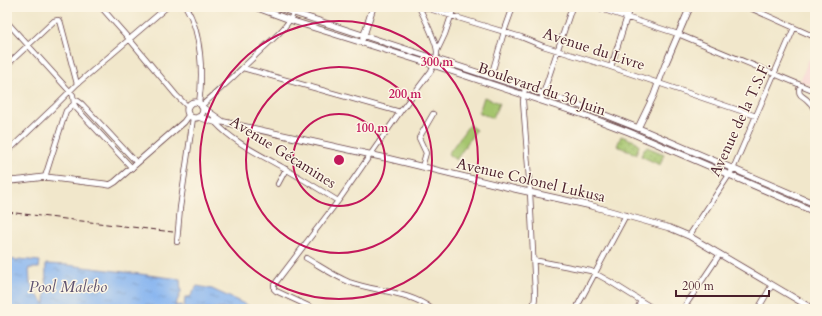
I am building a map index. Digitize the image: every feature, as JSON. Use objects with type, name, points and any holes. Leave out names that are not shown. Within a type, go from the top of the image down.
[{"type":"main road","name":"Boulevard du 30 Juin","points":[[255,7],[584,115],[815,204]]},
{"type":"main road","name":"Boulevard du 30 Juin","points":[[276,7],[587,108],[638,128],[815,212]]},
{"type":"main road","points":[[362,42],[373,7]]},
{"type":"main road","points":[[638,128],[654,95],[690,7]]},
{"type":"main road","points":[[7,181],[45,177],[110,185],[132,168],[184,122],[194,117],[202,113],[201,106],[197,103],[192,103],[188,107],[188,111],[194,117]]},
{"type":"main road","name":"Avenue Colonel Lukusa","points":[[201,106],[224,122]]},
{"type":"main road","name":"Avenue Colonel Lukusa","points":[[194,117],[215,122],[224,122],[371,154],[592,206],[670,228],[689,236],[813,309]]},
{"type":"street","points":[[101,7],[188,107]]},
{"type":"street","points":[[7,152],[77,84],[167,7]]},
{"type":"street","points":[[186,7],[199,46],[201,106]]},
{"type":"street","points":[[201,106],[283,29],[291,20],[296,7]]},
{"type":"street","points":[[419,7],[437,51]]},
{"type":"street","name":"Avenue du Livre","points":[[423,7],[611,67],[756,116]]},
{"type":"street","points":[[314,309],[276,291],[274,289],[275,282],[338,201],[400,112],[429,74],[434,65],[437,51],[444,37],[454,7]]},
{"type":"street","points":[[490,77],[513,7]]},
{"type":"street","points":[[541,100],[572,7]]},
{"type":"street","points":[[595,7],[678,34],[815,91]]},
{"type":"street","points":[[611,67],[630,7]]},
{"type":"street","points":[[748,7],[815,37]]},
{"type":"street","points":[[7,65],[54,21],[58,20],[60,21],[77,84]]},
{"type":"street","points":[[7,22],[70,91],[73,95],[77,109],[132,168]]},
{"type":"street","name":"Avenue de la T.S.F.","points":[[689,236],[732,172],[794,28]]},
{"type":"street","points":[[243,68],[400,112]]},
{"type":"street","points":[[800,85],[800,94],[809,102],[815,111]]},
{"type":"street","points":[[525,88],[523,101],[530,192],[535,298],[534,303],[529,309]]},
{"type":"street","points":[[45,177],[66,111],[74,102],[78,101],[137,163]]},
{"type":"street","points":[[422,167],[426,153],[419,138],[433,114]]},
{"type":"street","points":[[177,242],[180,208],[194,117]]},
{"type":"street","name":"Avenue Gécamines","points":[[215,122],[243,145],[338,201]]},
{"type":"street","points":[[278,184],[286,169]]},
{"type":"street","points":[[577,309],[626,215]]},
{"type":"street","points":[[683,309],[720,254]]},
{"type":"street","points":[[306,258],[350,282],[412,298],[422,302],[432,309]]},
{"type":"street","points":[[533,260],[585,269],[595,273],[654,309]]},
{"type":"street","points":[[758,309],[772,285]]},
{"type":"street","points":[[637,309],[641,301]]},
{"type":"shaded area","points":[[809,59],[815,62],[815,87],[800,81]]},
{"type":"green space","points":[[484,97],[499,103],[493,118],[479,113]]},
{"type":"green space","points":[[469,125],[476,130],[456,160],[448,154]]},
{"type":"green space","points":[[621,136],[637,142],[639,146],[636,154],[617,146]]},
{"type":"green space","points":[[647,147],[664,154],[660,165],[641,156]]},
{"type":"water","name":"Pool Malebo","points":[[7,259],[40,261],[39,268],[29,268],[30,283],[37,295],[45,304],[46,264],[68,265],[180,279],[181,292],[175,306],[182,305],[181,309],[7,309]]},
{"type":"water","points":[[197,286],[212,289],[249,306],[249,309],[184,309],[185,297],[190,297]]},
{"type":"railway","points":[[7,212],[173,232]]}]
